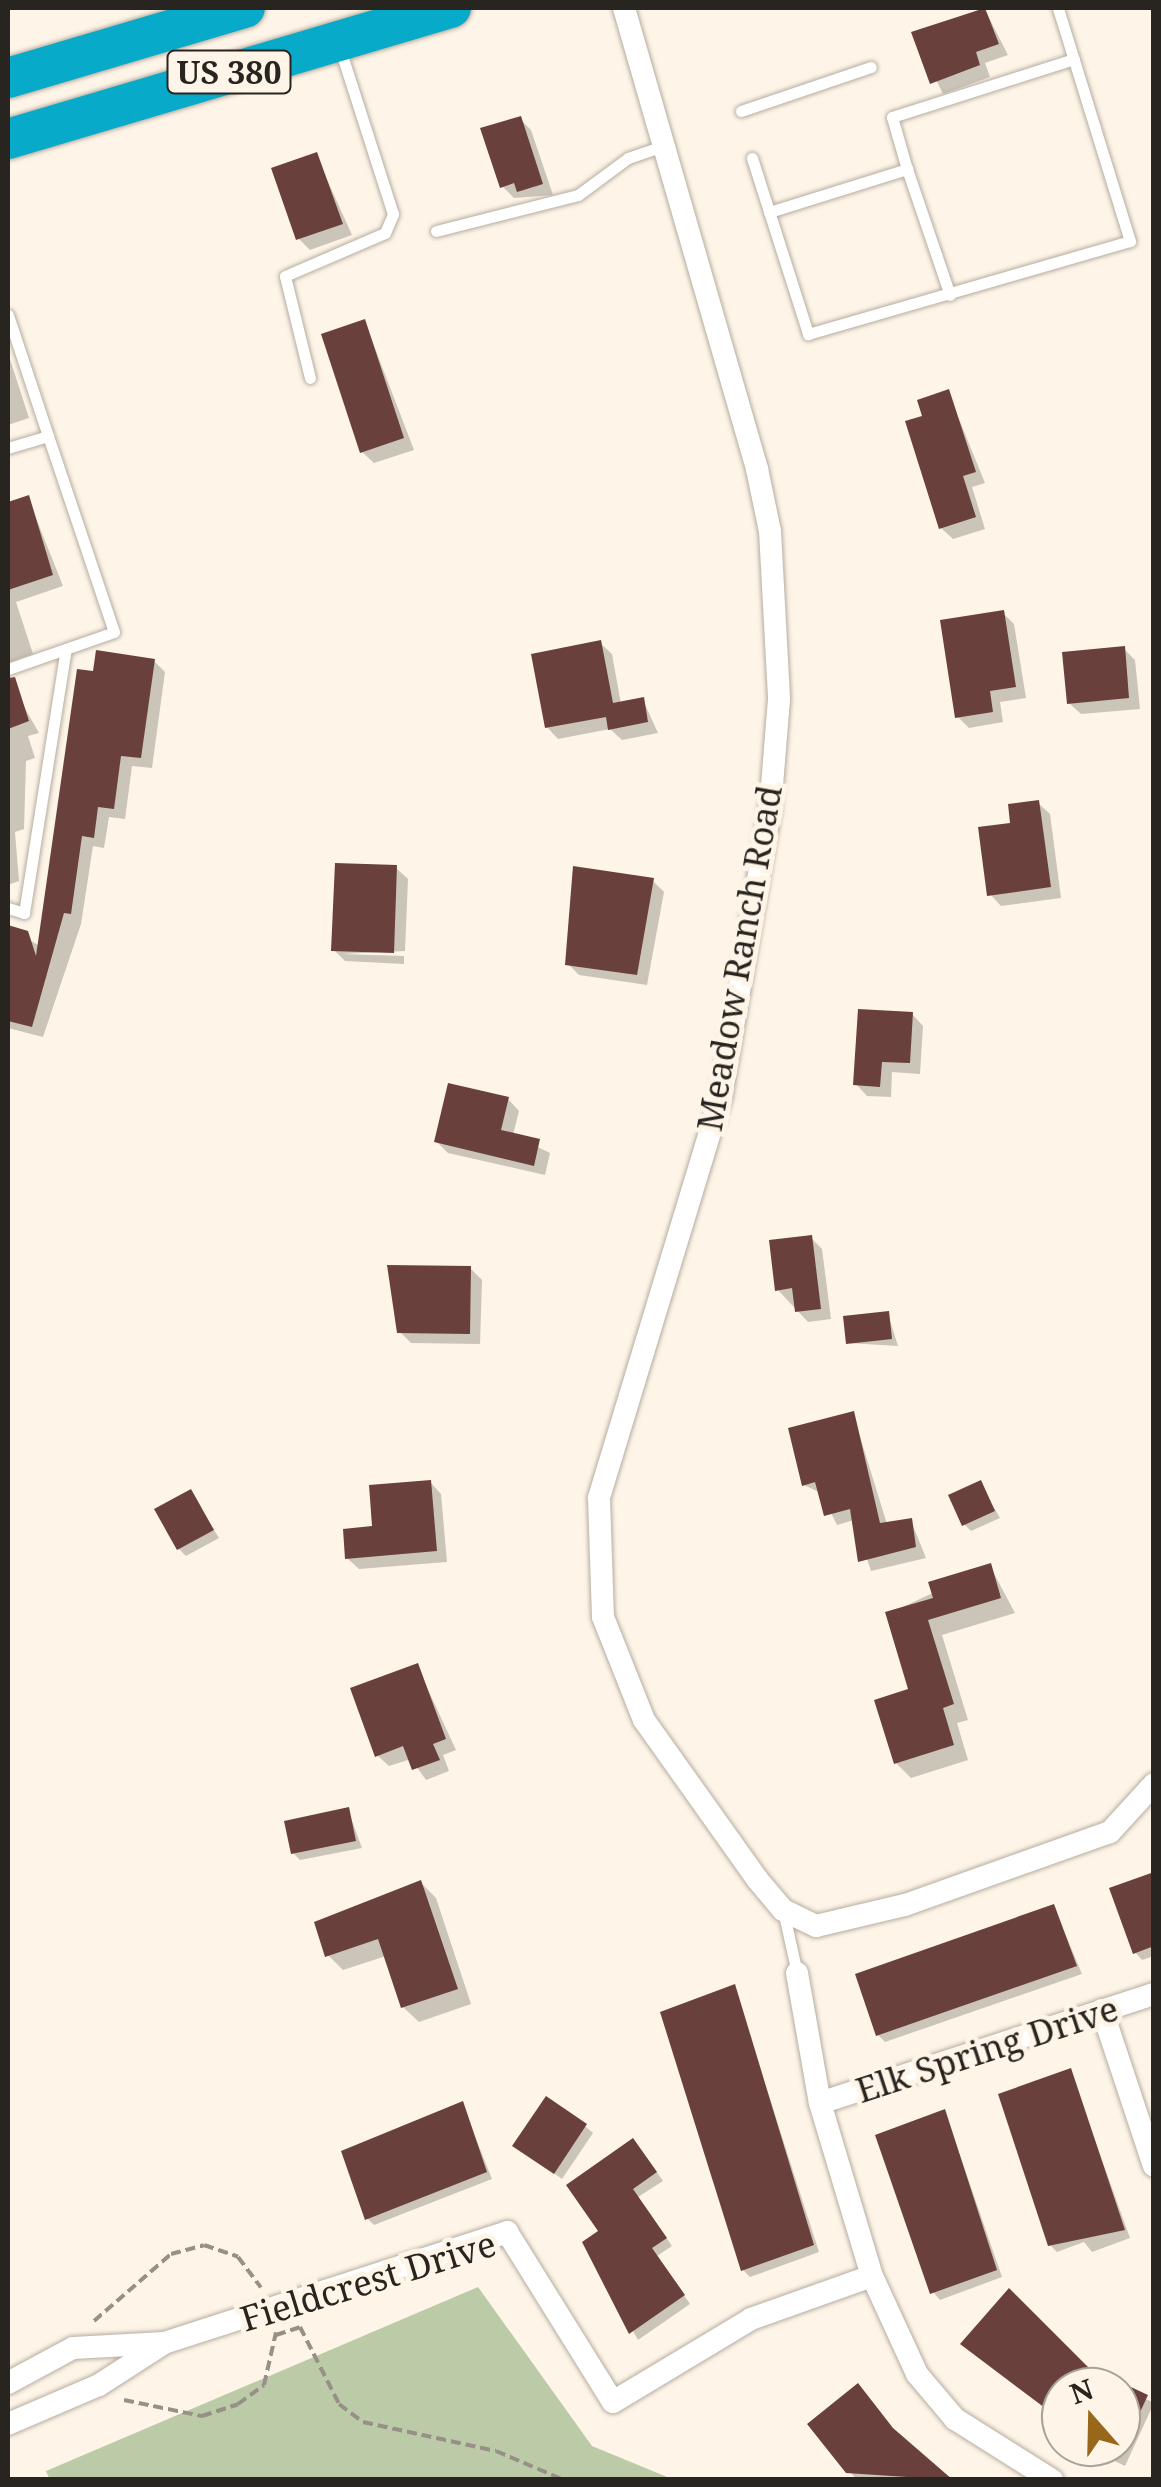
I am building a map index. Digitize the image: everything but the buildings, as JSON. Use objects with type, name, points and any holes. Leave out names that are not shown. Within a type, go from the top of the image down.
[{"type":"highway","name":"US 380","points":[[8,78],[244,8]]},
{"type":"highway","name":"US 380","points":[[8,139],[451,8]]},
{"type":"street","name":"Meadow Ranch Road","points":[[624,8],[770,531],[779,699],[770,810],[721,1096],[608,1452],[596,1562],[603,1617],[644,1720],[784,1910]]},
{"type":"street","points":[[784,1910],[816,1926],[905,1905],[1110,1832],[1154,1784]]},
{"type":"street","points":[[797,1973],[820,2104],[872,2276],[917,2374],[956,2419],[1052,2480]]},
{"type":"street","name":"Elk Spring Drive","points":[[820,2104],[1154,1994]]},
{"type":"street","points":[[1102,2010],[1154,2166]]},
{"type":"street","name":"Fieldcrest Drive","points":[[8,2384],[73,2348],[164,2343],[276,2323],[507,2232],[613,2402],[751,2319],[872,2276]]},
{"type":"street","name":"Fieldcrest Drive","points":[[8,2424],[99,2385],[164,2343]]},
{"type":"lane","points":[[752,158],[808,334],[1130,241],[1058,8]]},
{"type":"lane","points":[[310,378],[285,276],[385,233],[393,214],[337,40]]},
{"type":"lane","points":[[950,295],[892,117],[1074,59]]},
{"type":"lane","points":[[741,111],[871,67]]},
{"type":"lane","points":[[436,231],[578,195],[663,146]]},
{"type":"lane","points":[[768,212],[907,169]]},
{"type":"lane","points":[[8,315],[114,632],[8,669]]},
{"type":"lane","points":[[8,448],[48,436]]},
{"type":"lane","points":[[8,908],[24,913],[66,649]]},
{"type":"lane","points":[[784,1910],[797,1973]]},
{"type":"path","points":[[85,2324],[171,2254],[204,2246],[238,2258],[276,2323],[264,2385],[238,2404],[202,2416],[114,2400]]},
{"type":"path","points":[[276,2323],[300,2327],[340,2404],[362,2422],[496,2451],[564,2480]]},
{"type":"green space","points":[[478,2287],[592,2446],[672,2479],[50,2480],[46,2471]]}]
